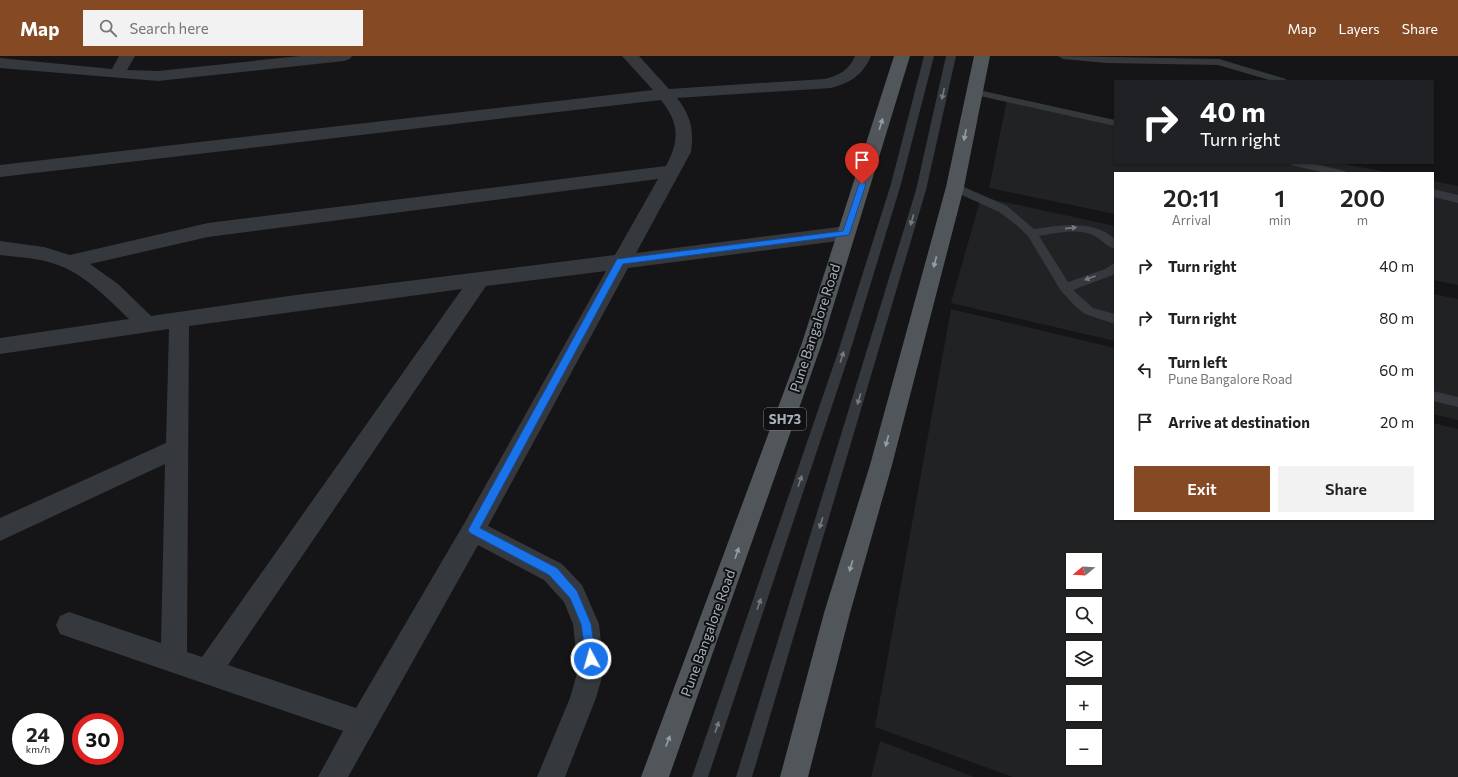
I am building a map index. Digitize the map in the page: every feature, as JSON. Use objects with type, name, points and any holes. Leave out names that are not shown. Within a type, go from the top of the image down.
[{"type":"main road","name":"Pune Bangalore Road","points":[[654,777],[703,648],[812,343],[902,56]]},
{"type":"main road","points":[[794,777],[837,613],[887,442],[955,187],[982,56]]},
{"type":"street","points":[[117,74],[127,56]]},
{"type":"street","points":[[8,61],[117,74],[158,76],[344,56]]},
{"type":"street","points":[[332,777],[473,530],[620,261],[682,152],[685,137],[682,120],[665,94],[630,56]]},
{"type":"street","points":[[0,170],[665,94],[834,83],[854,73],[862,56]]},
{"type":"street","points":[[69,262],[208,230],[671,171]]},
{"type":"street","points":[[0,346],[179,320],[620,261],[846,233]]},
{"type":"street","points":[[0,248],[47,255],[69,262],[98,278],[147,325]]},
{"type":"street","points":[[208,672],[480,280]]},
{"type":"street","points":[[174,660],[179,320]]},
{"type":"street","points":[[0,530],[178,448]]},
{"type":"street","points":[[473,530],[553,572],[573,594],[586,624],[591,670],[582,698],[551,777]]},
{"type":"street","points":[[69,625],[362,724]]},
{"type":"lane","points":[[700,777],[843,355],[896,184],[929,56]]},
{"type":"lane","points":[[744,777],[921,190],[951,56]]},
{"type":"lane","points":[[1063,56],[1106,60],[1219,62],[1280,80]]},
{"type":"lane","points":[[974,92],[1114,123]]},
{"type":"lane","points":[[1300,164],[1336,172]]},
{"type":"lane","points":[[955,187],[1002,210],[1032,233],[1065,288],[1089,311],[1114,319]]},
{"type":"lane","points":[[1434,193],[1458,199]]},
{"type":"lane","points":[[1032,233],[1078,228],[1094,230],[1106,236],[1114,244]]},
{"type":"lane","points":[[1065,288],[1109,272],[1114,268]]},
{"type":"lane","points":[[1434,396],[1458,402]]},
{"type":"shaded area","points":[[1007,100],[1114,121],[1114,164],[1344,164],[1386,172],[1114,172],[1114,214],[989,188]]},
{"type":"shaded area","points":[[1434,181],[1458,186],[1458,285],[1434,280]]},
{"type":"shaded area","points":[[981,197],[1114,226],[1114,341],[951,303]]},
{"type":"shaded area","points":[[1434,294],[1458,299],[1458,420],[1434,414]]},
{"type":"shaded area","points":[[951,309],[1114,348],[1114,520],[1434,520],[1434,423],[1458,429],[1458,777],[1013,777],[875,727]]},
{"type":"shaded area","points":[[880,741],[974,777],[871,777]]},
{"type":"route","points":[[591,659],[586,624],[573,594],[553,572],[473,530],[620,261],[846,233],[862,184]]}]
